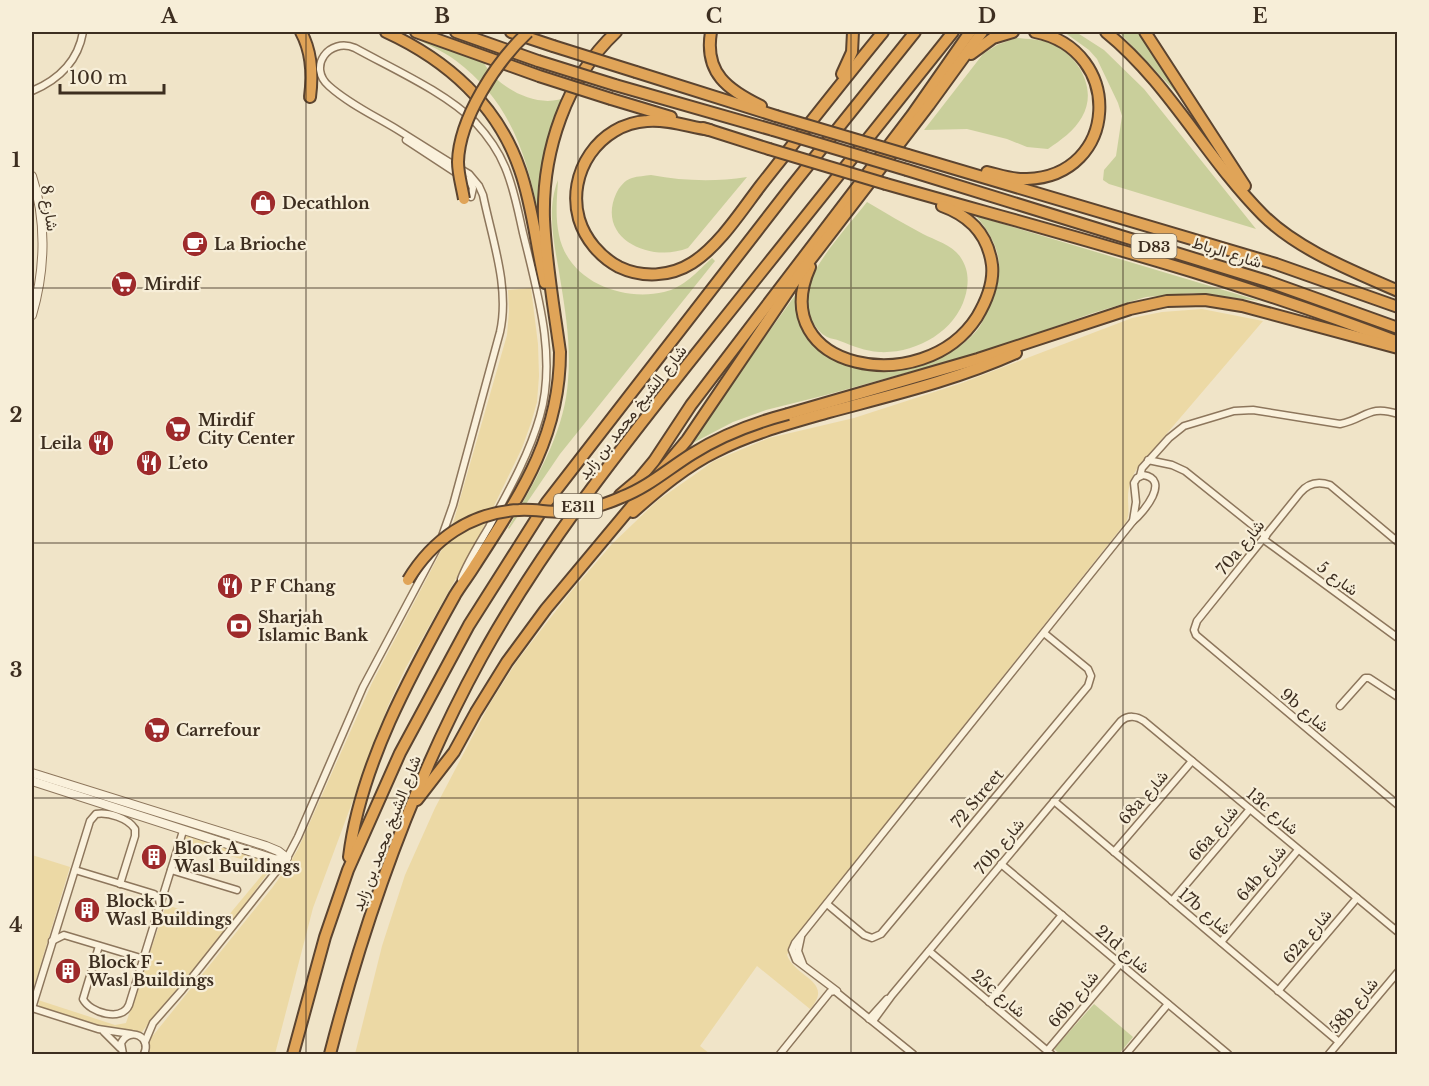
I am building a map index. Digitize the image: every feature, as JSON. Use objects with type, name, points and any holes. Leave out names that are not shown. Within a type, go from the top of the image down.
[{"type":"highway","points":[[386,32],[420,49],[444,65],[478,98],[501,129],[520,171],[555,318]]},
{"type":"highway","points":[[416,32],[539,76],[769,149],[1275,296],[1398,342]]},
{"type":"highway","name":"شارع الرباط","points":[[456,32],[615,85],[907,170],[1267,280],[1398,328]]},
{"type":"highway","points":[[511,32],[776,116]]},
{"type":"highway","points":[[466,198],[459,167],[460,149],[471,114],[483,89],[514,45],[528,32]]},
{"type":"highway","points":[[348,870],[351,839],[358,810],[378,753],[400,701],[456,594],[526,482],[547,437],[558,389],[560,352],[544,219],[549,158],[569,97],[590,62],[616,32]]},
{"type":"highway","points":[[711,32],[710,52],[724,82],[736,93],[776,116]]},
{"type":"highway","points":[[830,97],[849,59],[853,45],[853,32]]},
{"type":"highway","points":[[710,130],[658,121],[636,122],[615,130],[597,144],[590,153],[578,180],[577,211],[588,239],[609,261],[637,273],[655,275],[671,272],[694,262],[706,252],[883,32]]},
{"type":"highway","name":"شارع الشيخ محمد بن زايد","points":[[293,1054],[325,937],[348,870],[400,753],[438,679],[506,563],[547,502],[784,195],[915,32]]},
{"type":"highway","name":"شارع الشيخ محمد بن زايد","points":[[330,1054],[360,944],[410,807],[443,731],[522,587],[568,519],[739,299],[953,32]]},
{"type":"highway","points":[[611,502],[630,488],[647,470],[691,405],[912,115],[970,32]]},
{"type":"highway","points":[[410,807],[454,752],[507,662],[546,609],[687,440],[821,246],[982,32]]},
{"type":"highway","points":[[929,105],[975,50],[993,38],[1013,32]]},
{"type":"highway","points":[[964,172],[977,170],[1016,179],[1042,178],[1058,172],[1073,162],[1085,150],[1094,135],[1099,120],[1100,103],[1097,84],[1089,67],[1077,52],[1062,41],[1035,32]]},
{"type":"highway","points":[[1106,32],[1144,68],[1221,167],[1264,217],[1317,252],[1398,291]]},
{"type":"highway","points":[[1145,32],[1264,217]]},
{"type":"highway","points":[[303,35],[311,68],[310,97]]},
{"type":"highway","name":"شارع الرباط","points":[[776,116],[1276,264],[1398,307]]},
{"type":"highway","points":[[821,246],[804,281],[801,303],[807,327],[829,350],[858,362],[893,366],[928,358],[958,339],[980,311],[990,285],[991,261],[984,239],[976,227],[960,213],[906,194],[886,184]]},
{"type":"highway","points":[[408,580],[420,561],[436,544],[454,530],[475,519],[509,511],[576,511],[611,502],[643,487],[691,454],[722,437],[754,424],[952,367],[1148,304],[1205,300],[1264,310],[1398,348]]},
{"type":"highway","points":[[604,539],[677,476],[706,456],[730,445],[785,424],[969,372],[1079,325]]},
{"type":"street","points":[[32,91],[51,81],[63,71],[77,52],[83,32]]},
{"type":"street","points":[[144,1054],[145,1041],[153,1023],[190,981],[286,859],[298,837],[363,687],[432,558],[447,523],[504,314],[502,286],[483,195],[479,186],[469,174],[385,123],[326,83],[321,65],[324,56],[330,49],[342,45],[355,48],[438,94],[473,120],[492,143],[505,167],[532,268],[545,337],[546,386],[536,429],[510,488],[465,569],[456,594]]},
{"type":"street","points":[[385,123],[402,137],[470,182],[472,188],[466,198]]},
{"type":"street","name":"شارع 8","points":[[32,176],[38,201],[42,257],[32,315]]},
{"type":"street","points":[[1133,521],[1136,502],[1133,486],[1135,480],[1140,476],[1148,460],[1176,431],[1184,426],[1240,410],[1340,424],[1348,423],[1379,409],[1398,414]]},
{"type":"street","name":"شارع 5","points":[[1148,460],[1172,465],[1185,471],[1265,538],[1398,638]]},
{"type":"street","points":[[913,1054],[804,965],[798,951],[801,937],[1142,511],[1156,489],[1156,483],[1152,478],[1140,476]]},
{"type":"street","name":"70a شارع","points":[[1196,636],[1194,627],[1197,621],[1303,489],[1318,483],[1330,486],[1398,542]]},
{"type":"street","name":"72 Street","points":[[827,904],[864,935],[872,938],[881,934],[1088,686],[1091,679],[1089,669],[1044,633]]},
{"type":"street","name":"9b شارع","points":[[1196,636],[1398,805]]},
{"type":"street","points":[[1340,706],[1365,678],[1369,678],[1398,697]]},
{"type":"street","name":"13c شارع","points":[[1128,717],[1144,721],[1398,933]]},
{"type":"street","name":"70b شارع","points":[[871,1020],[1121,721],[1128,717]]},
{"type":"street","name":"68a شارع","points":[[1114,852],[1192,761]]},
{"type":"street","points":[[32,773],[266,846],[278,851],[286,859]]},
{"type":"street","points":[[32,781],[274,860],[286,859]]},
{"type":"street","points":[[45,785],[85,795],[92,792]]},
{"type":"street","name":"17b شارع","points":[[1054,801],[1339,1042]]},
{"type":"street","name":"66a شارع","points":[[1173,901],[1250,809]]},
{"type":"street","points":[[120,884],[136,832],[127,820],[102,813],[93,816],[32,1008],[98,1029],[139,1035],[145,1041]]},
{"type":"street","points":[[132,814],[143,813],[188,828],[196,825]]},
{"type":"street","points":[[99,946],[83,999],[87,1006],[119,1015],[127,1009],[183,831]]},
{"type":"street","name":"64b شارع","points":[[1221,942],[1298,850]]},
{"type":"street","name":"21d شارع","points":[[1001,864],[1226,1054]]},
{"type":"street","points":[[75,870],[154,894],[159,899],[160,906]]},
{"type":"street","points":[[171,870],[237,891]]},
{"type":"street","name":"62a شارع","points":[[1278,991],[1357,898]]},
{"type":"street","points":[[989,1002],[1062,915]]},
{"type":"street","points":[[57,924],[64,935],[144,959]]},
{"type":"street","points":[[52,941],[64,935]]},
{"type":"street","name":"25c شارع","points":[[929,951],[1049,1053]]},
{"type":"street","name":"66b شارع","points":[[1049,1053],[1120,964]]},
{"type":"street","name":"58b شارع","points":[[1329,1054],[1398,972]]},
{"type":"street","points":[[780,1054],[830,992],[836,991]]},
{"type":"street","points":[[1126,1054],[1168,1004]]},
{"type":"street","points":[[98,1029],[111,1038],[121,1052]]},
{"type":"street","points":[[121,1052],[122,1040],[131,1034]]},
{"type":"green space","points":[[1064,32],[1076,32],[1104,50],[1144,89],[1256,229],[1109,184],[1103,180],[1104,170],[1116,156],[1122,116],[1097,59],[1089,50]]},
{"type":"green space","points":[[1119,32],[1139,32],[1184,101]]},
{"type":"green space","points":[[415,34],[484,63],[499,81],[521,95],[545,101],[568,96],[554,125],[545,154],[540,184],[539,216],[521,150],[513,130],[490,93],[474,76],[450,57],[415,38]]},
{"type":"green space","points":[[1016,38],[1039,40],[1052,44],[1062,49],[1078,65],[1087,85],[1088,96],[1082,117],[1071,131],[1048,149],[1027,147],[1007,139],[967,129],[924,130],[983,54],[997,45]]},
{"type":"green space","points":[[651,175],[699,180],[747,177],[688,248],[673,252],[658,252],[631,244],[620,235],[614,224],[612,210],[616,194],[625,182],[634,177]]},
{"type":"green space","points":[[558,180],[557,221],[564,251],[573,265],[585,276],[599,284],[631,294],[664,292],[684,283],[712,258],[715,261],[560,454],[509,529],[547,457],[566,400],[569,368],[568,344],[552,218],[552,205]]},
{"type":"green space","points":[[867,202],[949,247],[958,254],[966,267],[968,282],[965,297],[952,321],[932,338],[919,345],[893,352],[859,348],[829,338],[817,328],[808,309],[808,288],[818,266]]},
{"type":"green space","points":[[976,216],[1260,301],[1193,293],[1146,297],[989,350],[766,410],[733,422],[687,446],[796,294],[798,316],[805,331],[826,353],[847,364],[870,370],[894,370],[918,366],[941,358],[961,345],[982,322],[992,300],[998,276],[998,256],[995,246]]},
{"type":"green space","points":[[1094,1004],[1133,1037],[1119,1054],[1060,1054],[1054,1049]]},
{"type":"sand","points":[[531,288],[538,344],[539,376],[537,402],[531,423],[522,448],[477,541],[405,669],[388,706],[313,908],[275,1054],[138,1054],[272,888],[298,849],[372,683],[450,534],[507,335],[508,290]]},
{"type":"sand","points":[[1202,309],[1263,321],[1137,469],[1129,489],[1126,522],[795,937],[787,955],[791,963],[816,986],[817,1000],[810,1009],[757,966],[700,1046],[710,1054],[355,1054],[382,946],[405,875],[435,808],[489,705],[517,661],[569,594],[612,544],[657,501],[714,461],[769,438],[854,418],[962,383],[1132,318],[1162,312]]},
{"type":"sand","points":[[186,833],[275,863],[235,918],[137,1038],[42,1009],[38,1000],[115,1025],[126,1023],[166,905],[223,922],[262,875],[261,865],[184,842]]},
{"type":"sand","points":[[32,855],[70,867],[32,993]]},
{"type":"place","name":"Decathlon","points":[[263,203]]},
{"type":"place","name":"La Brioche","points":[[195,244]]},
{"type":"place","name":"Mirdif","points":[[124,284]]},
{"type":"place","name":"Mirdif City Center","points":[[178,429]]},
{"type":"place","name":"Leila","points":[[101,443]]},
{"type":"place","name":"L’eto","points":[[149,463]]},
{"type":"place","name":"P F Chang","points":[[230,586]]},
{"type":"place","name":"Sharjah Islamic Bank","points":[[239,626]]},
{"type":"place","name":"Carrefour","points":[[157,730]]},
{"type":"place","name":"Block A - Wasl Buildings","points":[[154,857]]},
{"type":"place","name":"Block D - Wasl Buildings","points":[[87,910]]},
{"type":"place","name":"Block F - Wasl Buildings","points":[[68,971]]}]
